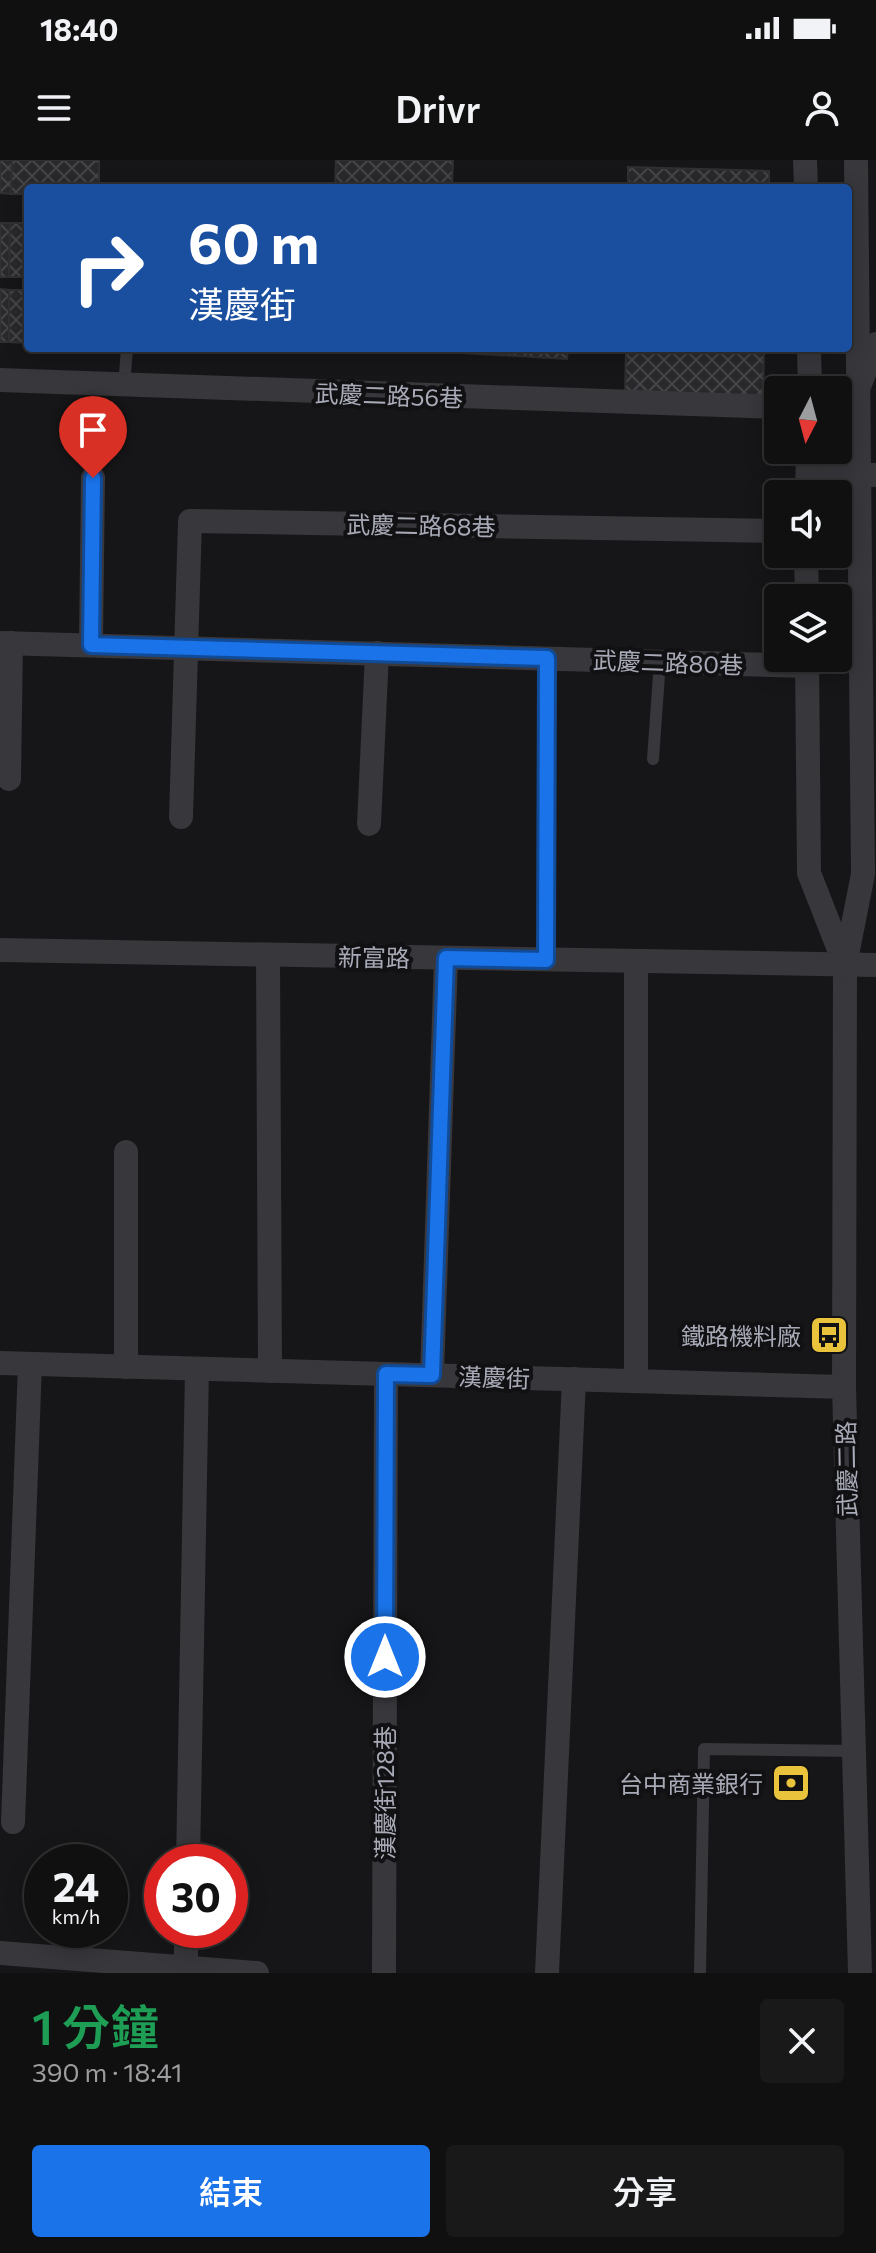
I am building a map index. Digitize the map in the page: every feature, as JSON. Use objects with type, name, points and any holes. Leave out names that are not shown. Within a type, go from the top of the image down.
[{"type":"street","points":[[805,160],[806,184]]},
{"type":"street","points":[[852,265],[856,160]]},
{"type":"street","name":"武慶二路","points":[[852,387],[876,344]]},
{"type":"street","points":[[809,352],[810,376]]},
{"type":"street","points":[[848,376],[849,352]]},
{"type":"street","name":"武慶二路56巷","points":[[0,380],[764,407]]},
{"type":"street","name":"武慶二路","points":[[852,416],[867,475],[863,874],[845,965],[844,1387],[860,1973]]},
{"type":"street","points":[[808,473],[867,475]]},
{"type":"street","points":[[91,645],[93,478]]},
{"type":"street","name":"武慶二路68巷","points":[[185,648],[190,521],[764,531]]},
{"type":"street","points":[[5,643],[9,779]]},
{"type":"street","name":"武慶二路80巷","points":[[5,643],[764,662]]},
{"type":"street","points":[[181,817],[185,648]]},
{"type":"street","points":[[369,824],[377,653]]},
{"type":"street","name":"武慶二路","points":[[807,672],[809,873],[845,965]]},
{"type":"street","name":"新富路","points":[[0,950],[876,965]]},
{"type":"street","points":[[268,955],[270,1371]]},
{"type":"street","points":[[432,1375],[446,958]]},
{"type":"street","points":[[636,962],[636,1381]]},
{"type":"street","points":[[126,1152],[126,1367]]},
{"type":"street","name":"漢慶街","points":[[0,1363],[844,1387]]},
{"type":"street","points":[[13,1822],[30,1364]]},
{"type":"street","points":[[188,1844],[197,1369]]},
{"type":"street","name":"漢慶街128巷","points":[[384,1973],[386,1374]]},
{"type":"street","points":[[547,1973],[574,1379]]},
{"type":"street","points":[[186,1948],[186,1967]]},
{"type":"street","points":[[0,1953],[257,1973]]},
{"type":"lane","points":[[124,386],[127,352]]},
{"type":"lane","points":[[546,960],[547,658]]},
{"type":"lane","points":[[653,759],[660,661]]},
{"type":"lane","points":[[700,1973],[704,1749],[854,1751]]},
{"type":"building","points":[[0,160],[12,160],[11,194],[0,193]]},
{"type":"building","points":[[12,160],[99,160],[99,184],[24,184],[24,194],[11,194]]},
{"type":"building","points":[[336,160],[453,160],[452,184],[335,184]]},
{"type":"building","points":[[628,167],[769,171],[769,184],[628,184]]},
{"type":"building","points":[[0,223],[10,223],[9,277],[0,277]]},
{"type":"building","points":[[10,223],[24,223],[24,277],[9,277]]},
{"type":"building","points":[[0,289],[9,290],[9,342],[0,342]]},
{"type":"building","points":[[9,290],[24,290],[24,343],[9,342]]},
{"type":"building","points":[[463,352],[568,352],[567,359]]},
{"type":"building","points":[[626,352],[764,352],[763,403],[625,398]]},
{"type":"place","name":"鐵路機料廠","points":[[829,1335]]},
{"type":"place","name":"台中商業銀行","points":[[791,1783]]},
{"type":"route","points":[[93,478],[91,645],[547,658],[546,960],[446,958],[432,1375],[386,1374],[385,1657]]}]
